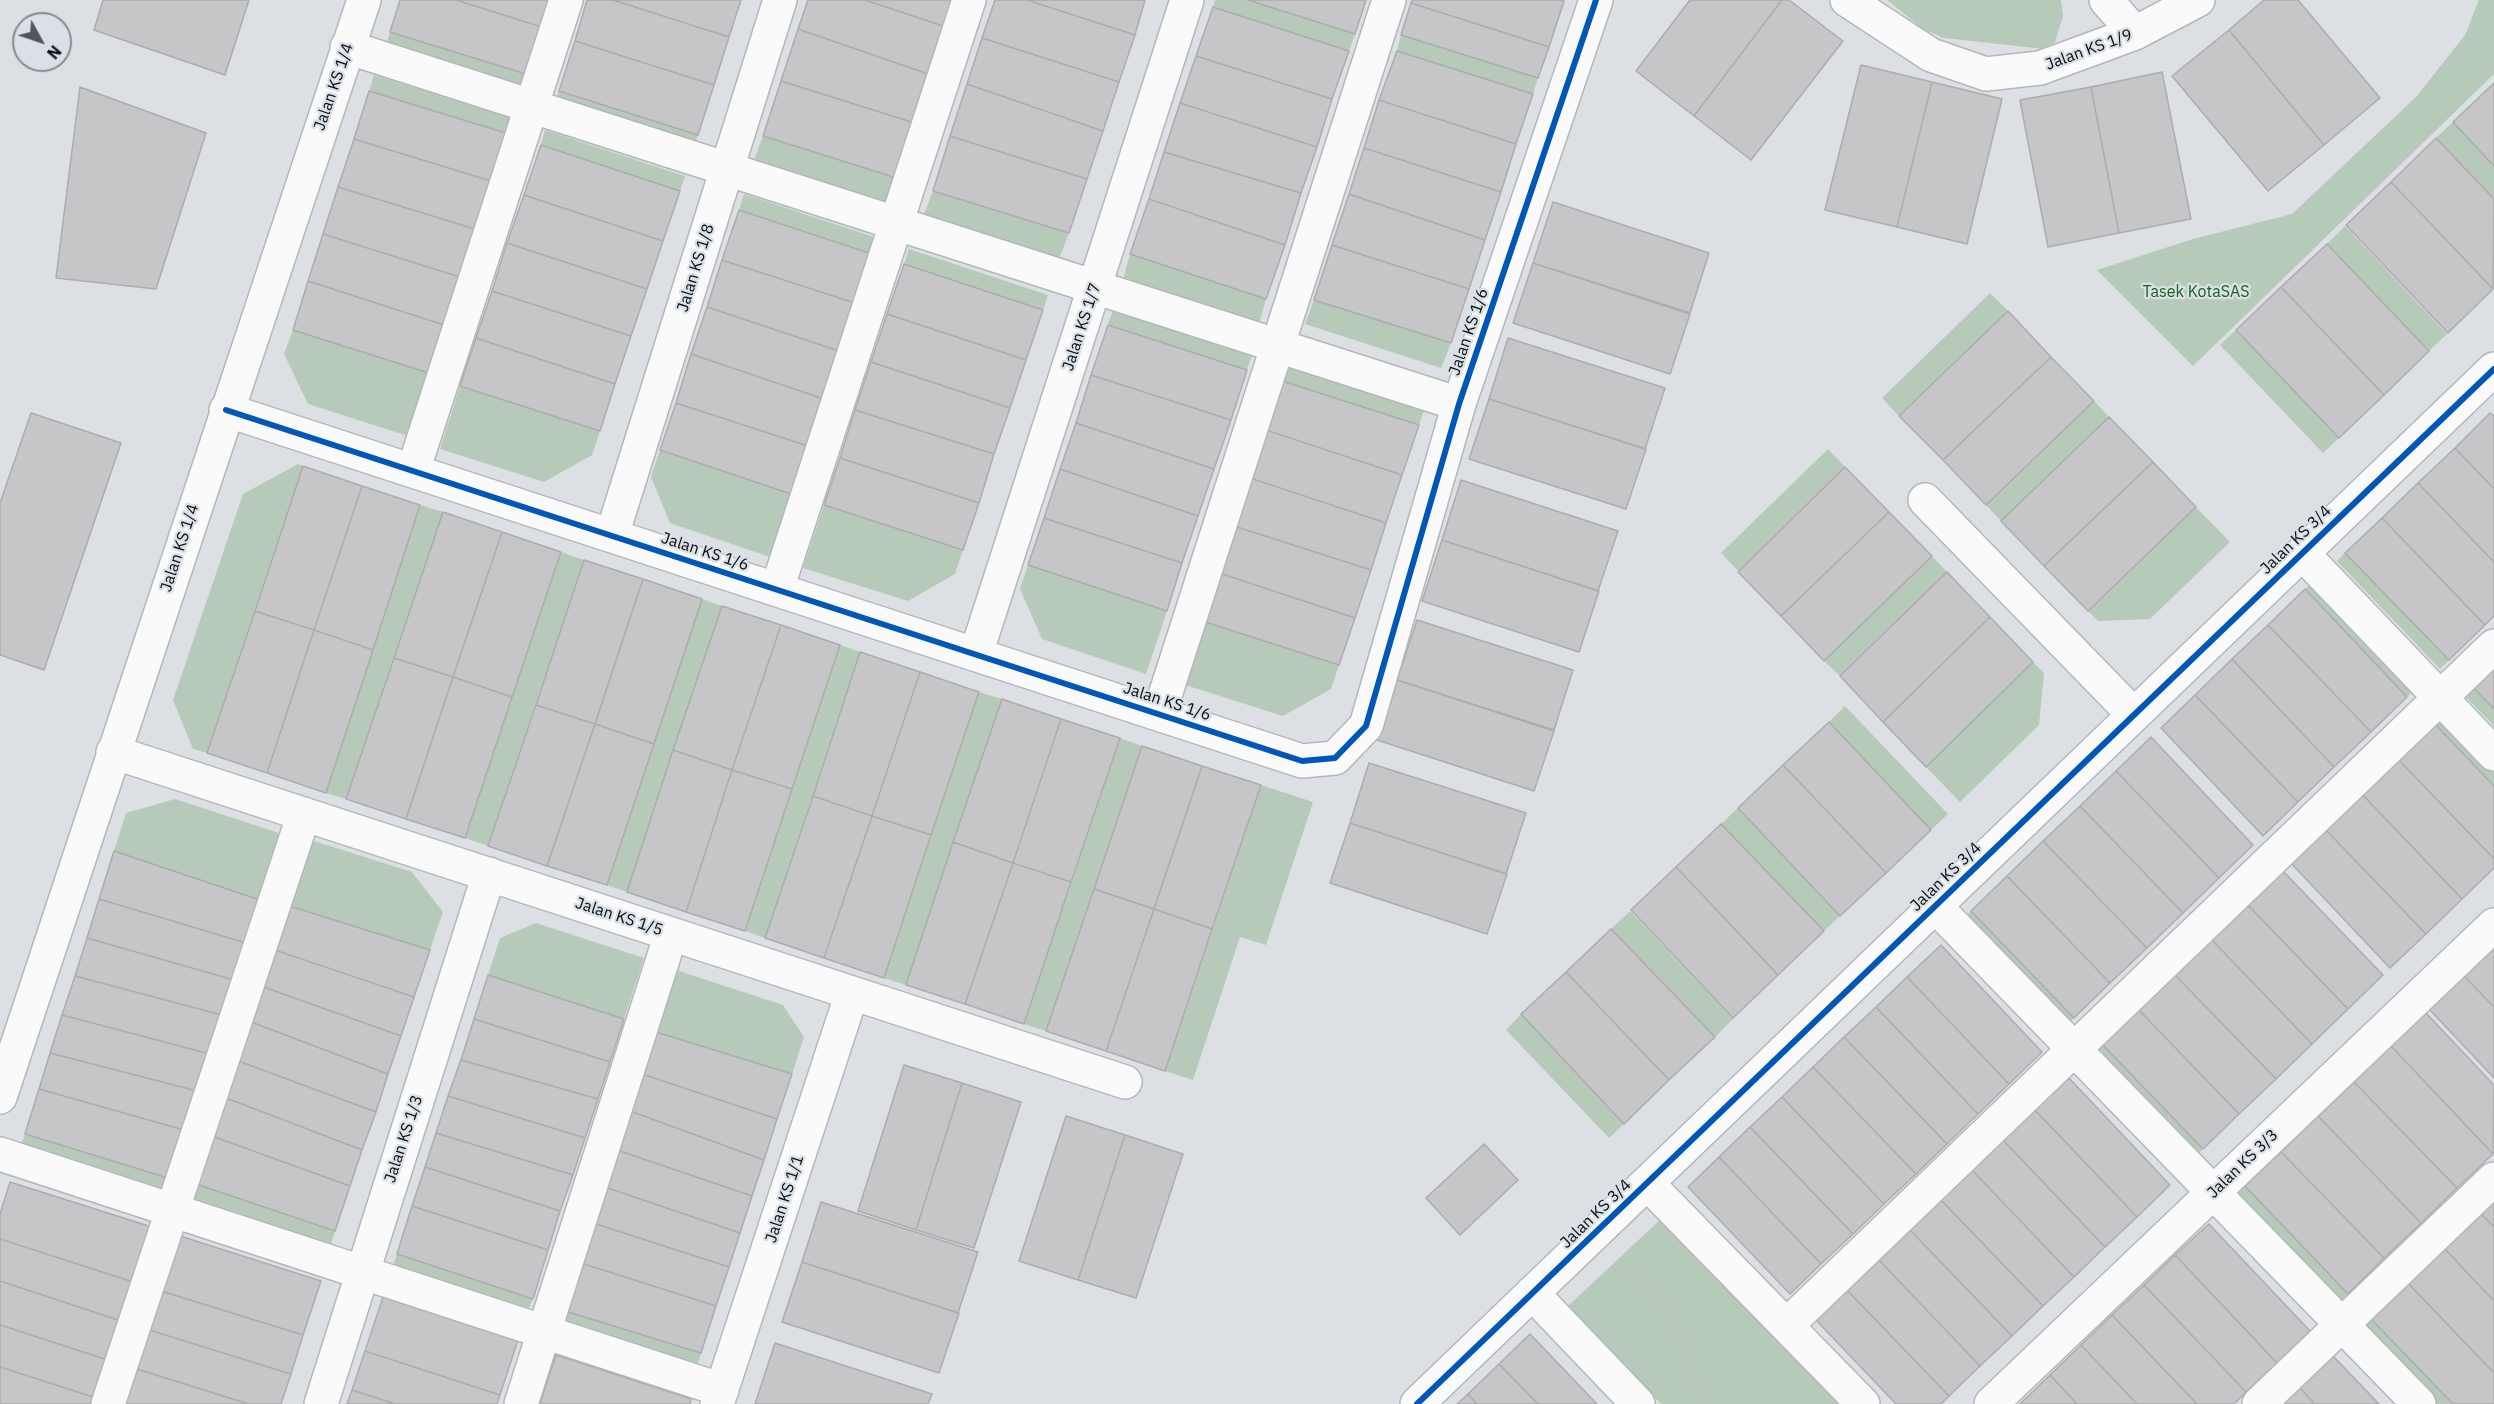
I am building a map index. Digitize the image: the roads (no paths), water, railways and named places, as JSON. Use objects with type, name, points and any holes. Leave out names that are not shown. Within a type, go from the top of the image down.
[{"type":"street","name":"Jalan KS 1/4","points":[[0,1097],[226,410],[364,0]]},
{"type":"street","points":[[413,471],[566,0]]},
{"type":"street","name":"Jalan KS 1/8","points":[[612,536],[780,0]]},
{"type":"street","points":[[777,590],[969,0]]},
{"type":"street","name":"Jalan KS 1/7","points":[[976,654],[1187,0]]},
{"type":"street","points":[[1159,714],[1389,0]]},
{"type":"street","name":"Jalan KS 1/6","points":[[226,410],[1302,760],[1335,758],[1366,726],[1459,404],[1596,0]]},
{"type":"street","name":"Jalan KS 1/9","points":[[1847,0],[1930,55],[1986,74],[2040,68],[2135,33],[2198,0]]},
{"type":"street","points":[[2106,0],[2135,33]]},
{"type":"street","points":[[347,47],[1459,404]]},
{"type":"street","name":"Jalan KS 3/4","points":[[1417,1404],[2494,369]]},
{"type":"street","points":[[1925,500],[2134,715]]},
{"type":"street","points":[[2302,553],[2494,754]]},
{"type":"street","points":[[1787,1325],[2494,646]]},
{"type":"street","name":"Jalan KS 1/5","points":[[113,752],[1125,1083]]},
{"type":"street","points":[[108,1404],[304,814]]},
{"type":"street","name":"Jalan KS 1/3","points":[[321,1404],[489,874]]},
{"type":"street","points":[[1935,906],[2419,1404]]},
{"type":"street","name":"Jalan KS 3/3","points":[[1991,1404],[2494,925]]},
{"type":"street","points":[[521,1404],[671,934]]},
{"type":"street","name":"Jalan KS 1/1","points":[[719,1397],[852,993]]},
{"type":"street","points":[[0,1154],[543,1332],[719,1397]]},
{"type":"street","points":[[2259,1404],[2494,1179]]},
{"type":"street","points":[[1647,1183],[1863,1404]]},
{"type":"street","points":[[1532,1293],[1638,1404]]},
{"type":"park label","name":"Tasek KotaSAS","points":[[2196,292]]}]
